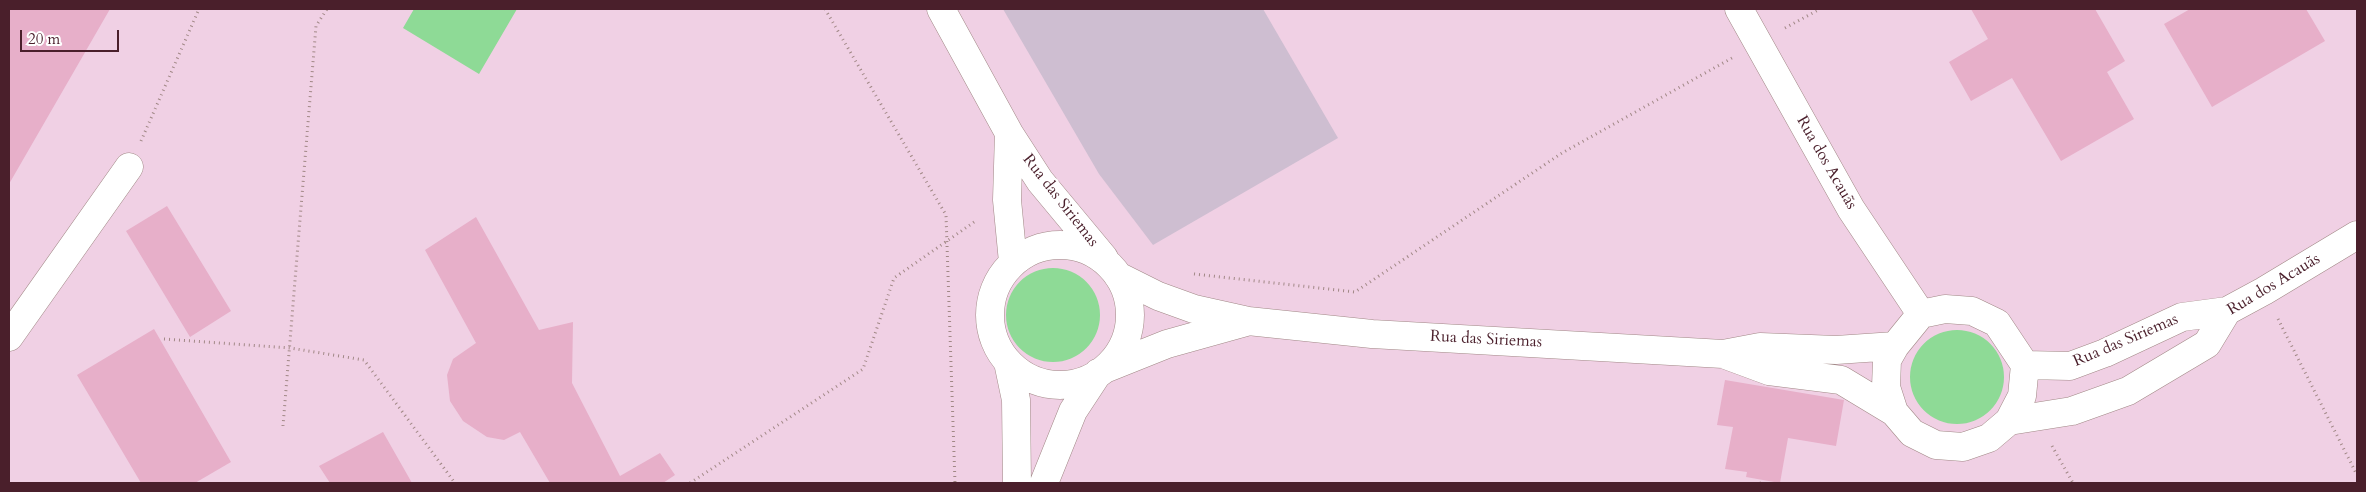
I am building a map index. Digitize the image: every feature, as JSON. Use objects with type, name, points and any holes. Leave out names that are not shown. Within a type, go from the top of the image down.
[{"type":"street","name":"Rua das Siriemas","points":[[941,9],[1009,133],[1040,181],[1115,272],[1158,296],[1194,309],[1248,321],[1372,334],[1724,354],[1760,346],[1836,350],[1895,346]]},
{"type":"street","name":"Rua dos Acauãs","points":[[1739,9],[1851,209],[1920,314]]},
{"type":"street","name":"Rua das Siriemas","points":[[1009,133],[1007,200],[1013,262]]},
{"type":"street","points":[[9,337],[129,167]]},
{"type":"street","name":"Rua dos Acauãs","points":[[2009,421],[2072,412],[2128,391],[2207,344],[2227,311],[2357,235]]},
{"type":"street","points":[[1017,483],[1016,400],[1008,362],[994,338],[990,311],[997,284],[1013,262],[1036,248],[1064,244],[1091,251],[1115,272],[1127,291],[1131,319],[1124,345],[1073,411],[1044,483]]},
{"type":"street","points":[[1945,309],[1972,311],[1997,323],[2025,365],[2022,396],[2009,421],[1989,438],[1963,447],[1936,445],[1912,433],[1894,412],[1886,386],[1887,360],[1895,346],[1920,314],[1945,309]]},
{"type":"street","name":"Rua das Siriemas","points":[[2025,365],[2070,366],[2106,353],[2182,317],[2227,311]]},
{"type":"street","name":"Rua das Siriemas","points":[[1103,370],[1167,344],[1248,321]]},
{"type":"street","name":"Rua das Siriemas","points":[[1724,354],[1769,371],[1840,380],[1894,412]]},
{"type":"street","points":[[1008,362],[1030,379],[1057,386],[1084,382],[1103,370]]},
{"type":"path","points":[[129,167],[199,9]]},
{"type":"path","points":[[283,426],[316,26],[327,9]]},
{"type":"path","points":[[825,9],[946,215],[955,483]]},
{"type":"path","points":[[1192,274],[1355,292],[1562,154],[1820,9]]},
{"type":"path","points":[[690,483],[864,369],[894,278],[1007,200]]},
{"type":"path","points":[[2264,291],[2357,475]]},
{"type":"path","points":[[164,339],[290,348],[364,360],[455,483]]},
{"type":"path","points":[[2036,417],[2073,483]]},
{"type":"shaded area","points":[[9,9],[2357,9],[2357,483],[9,483]]},
{"type":"shaded area","points":[[1003,9],[1263,9],[1338,138],[1153,245],[1099,174]]},
{"type":"green space","points":[[414,9],[517,9],[479,74],[403,28]]},
{"type":"green space","points":[[1053,268],[1071,272],[1086,282],[1096,297],[1100,315],[1096,333],[1086,348],[1071,358],[1053,362],[1035,358],[1020,348],[1010,333],[1006,315],[1010,297],[1020,282],[1035,272]]},
{"type":"green space","points":[[1957,330],[1975,334],[1990,344],[2000,359],[2004,377],[2000,395],[1990,410],[1975,420],[1957,424],[1939,420],[1924,410],[1914,395],[1910,377],[1914,359],[1924,344],[1939,334]]},
{"type":"building","points":[[9,9],[110,9],[9,184]]},
{"type":"building","points":[[1971,9],[2095,9],[2125,61],[2107,72],[2134,119],[2061,161],[2012,78],[1971,101],[1949,62],[1988,39]]},
{"type":"building","points":[[2190,9],[2306,9],[2325,41],[2212,107],[2164,24]]},
{"type":"building","points":[[167,206],[231,311],[190,337],[126,231]]},
{"type":"building","points":[[476,217],[539,330],[573,322],[572,383],[620,476],[660,453],[675,475],[663,483],[550,483],[520,432],[504,440],[487,437],[463,421],[450,401],[447,375],[453,359],[476,343],[425,250]]},
{"type":"building","points":[[154,329],[231,462],[195,483],[141,483],[77,375]]},
{"type":"building","points":[[1725,380],[1844,400],[1836,446],[1788,438],[1780,483],[1746,477],[1747,472],[1725,469],[1733,427],[1717,425]]},
{"type":"building","points":[[383,432],[412,483],[330,483],[319,466]]}]
